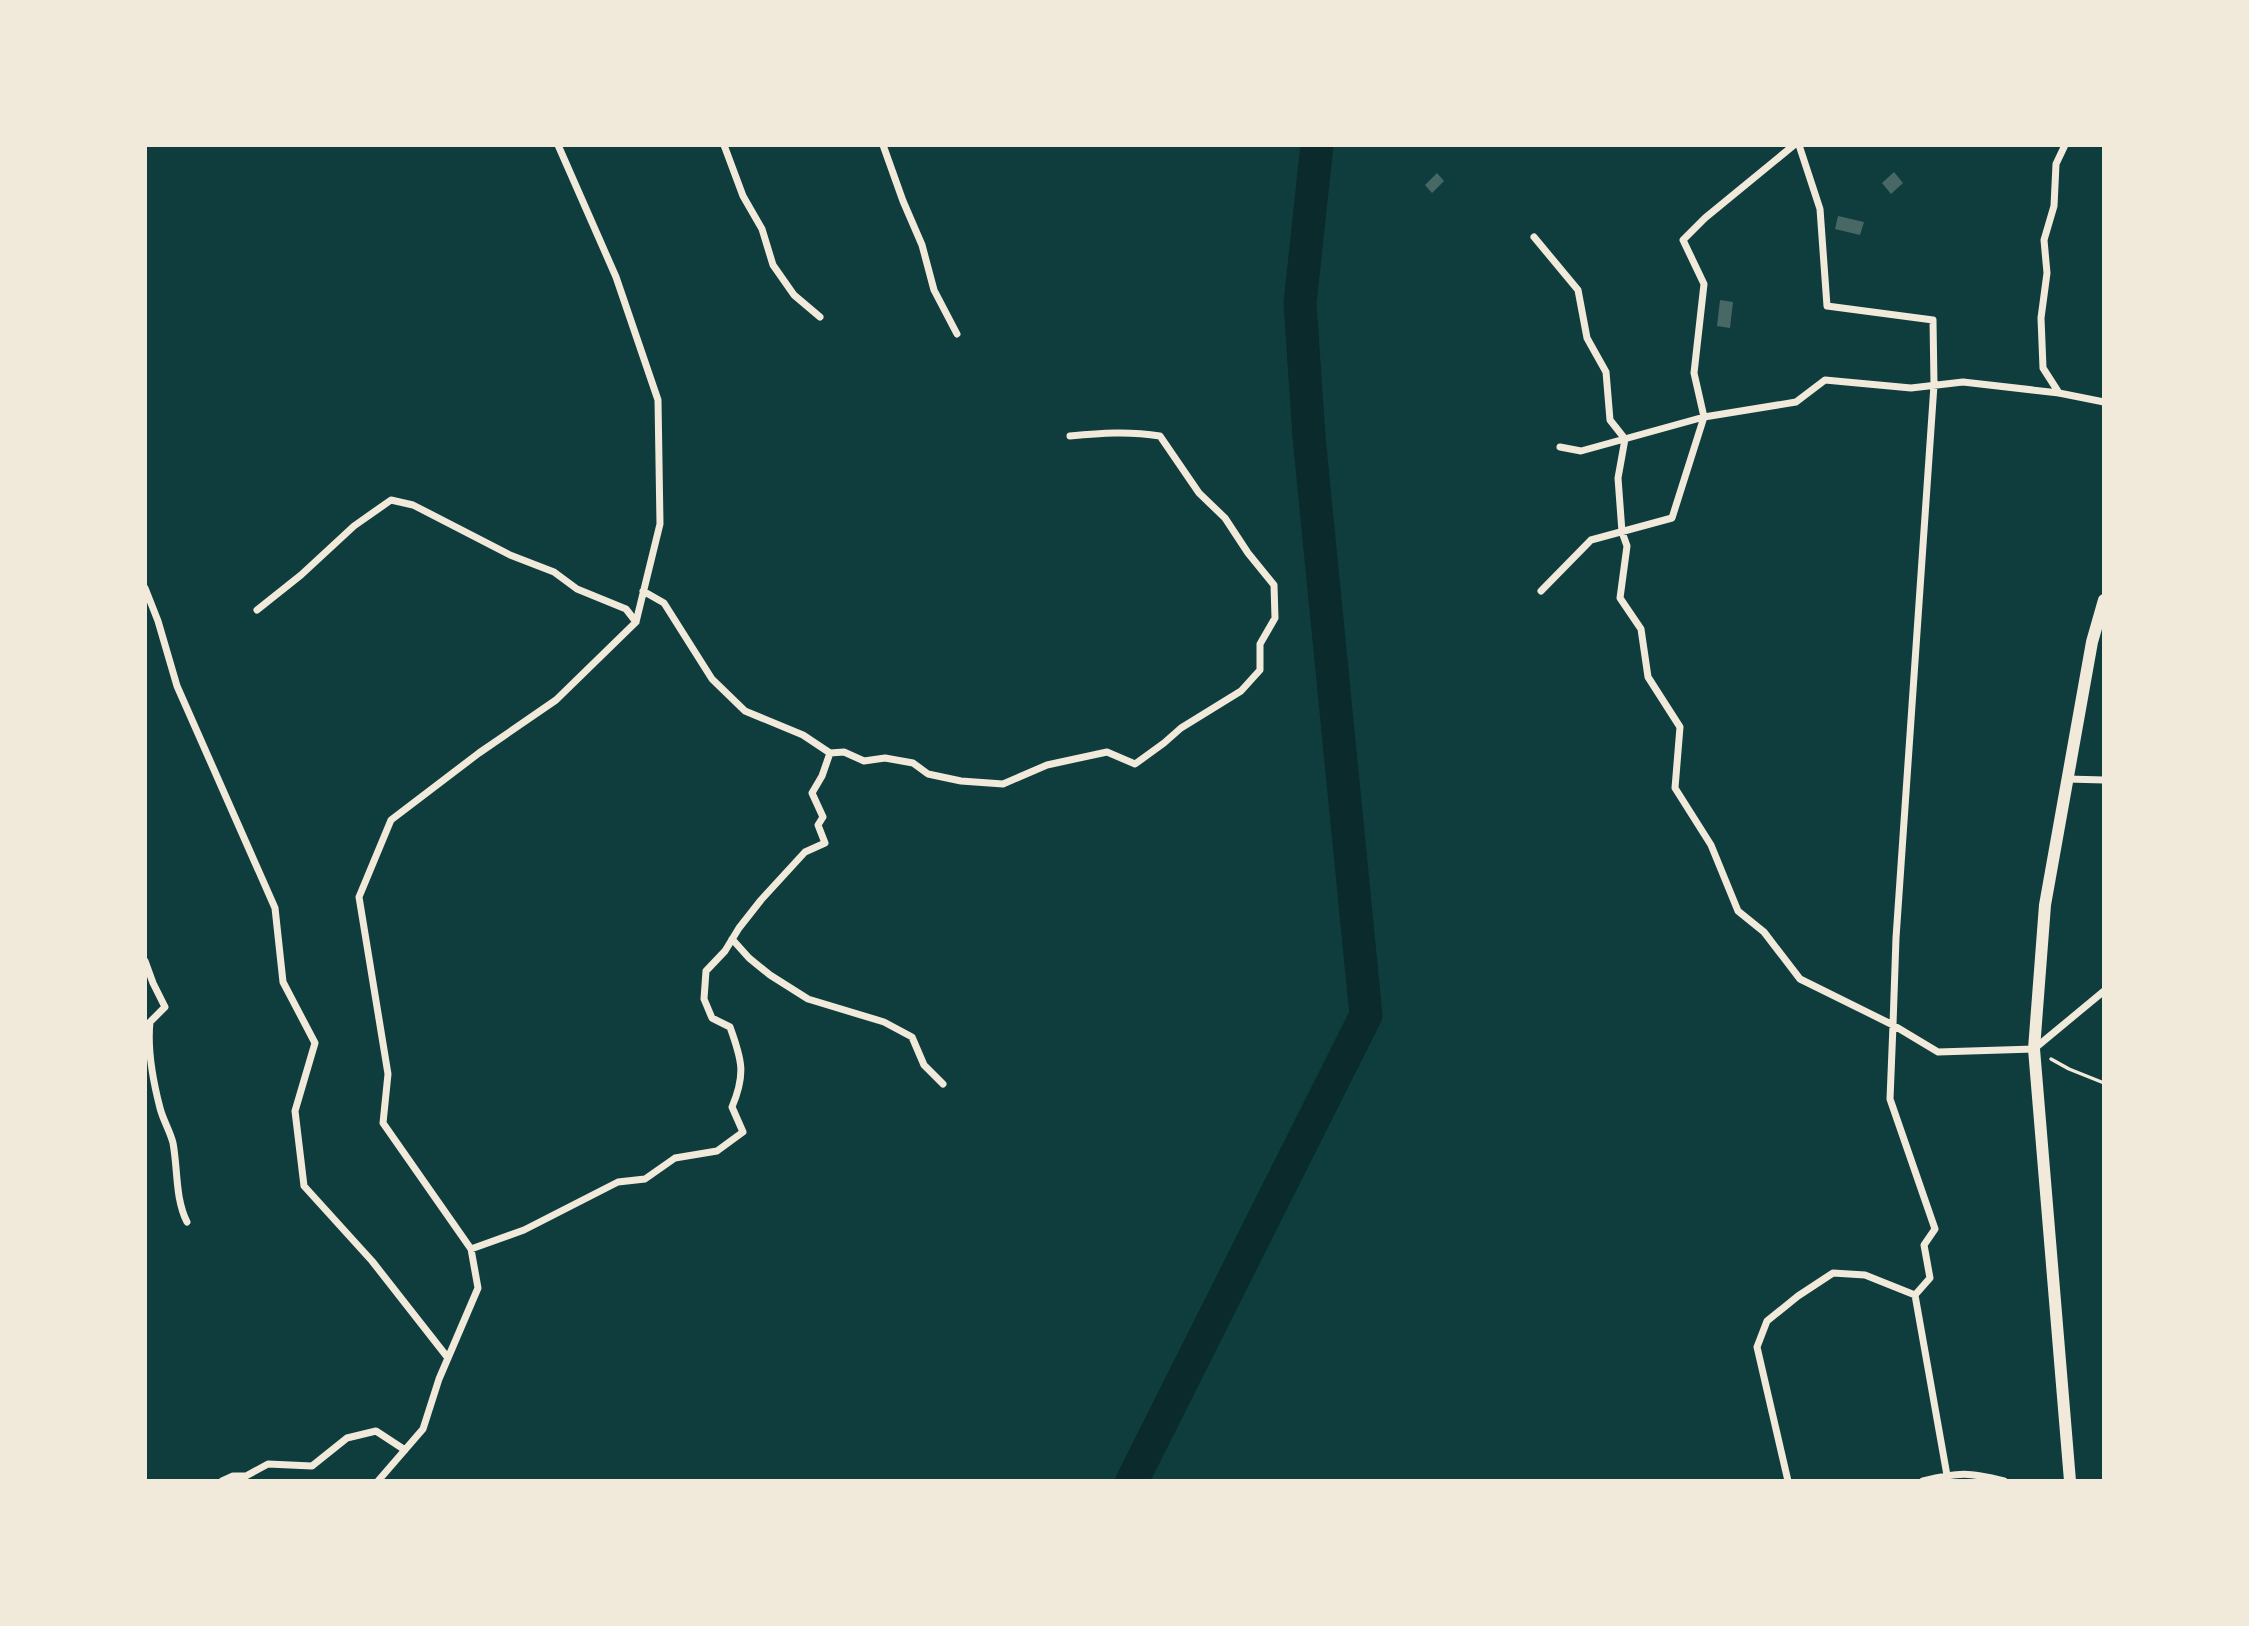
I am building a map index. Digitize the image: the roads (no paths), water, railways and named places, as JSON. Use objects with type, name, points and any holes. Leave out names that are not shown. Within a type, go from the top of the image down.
[{"type":"street","points":[[378,1481],[423,1429],[448,1358],[478,1288],[471,1249],[383,1123],[388,1074],[359,897],[391,820],[479,753],[556,700],[636,622],[660,524],[658,400],[616,277],[558,145]]},
{"type":"street","points":[[724,145],[743,197],[762,229],[774,265],[794,295],[820,317]]},
{"type":"street","points":[[883,145],[902,201],[922,245],[934,290],[957,334]]},
{"type":"street","points":[[1541,591],[1591,540],[1672,518],[1704,417],[1694,373],[1704,284],[1683,240],[1705,218],[1797,145],[1820,209],[1827,306],[1933,320],[1934,385],[1897,924],[1890,1099],[1935,1229],[1924,1245],[1930,1278],[1915,1295]]},
{"type":"street","points":[[2059,393],[2043,368],[2041,318],[2047,273],[2044,240],[2054,206],[2056,164],[2065,145]]},
{"type":"street","points":[[1534,237],[1578,290],[1587,338],[1606,372],[1610,420],[1625,439],[1618,478],[1622,532],[1627,546],[1620,598],[1641,629],[1648,677],[1679,727],[1675,788],[1711,845],[1738,911],[1764,932],[1800,979],[1893,1025],[1938,1052],[2034,1049],[2104,991]]},
{"type":"street","points":[[1560,447],[1581,451],[1704,417],[1796,402],[1825,380],[1911,388],[1963,382],[2059,393],[2104,402]]},
{"type":"street","points":[[643,591],[664,603],[712,679],[745,711],[803,735],[830,753],[844,752],[864,761],[885,758],[913,763],[928,774],[961,781],[1003,784],[1047,765],[1108,752],[1135,764],[1181,728],[1241,691],[1260,670],[1260,644],[1275,618],[1274,585],[1225,518],[1199,493],[1160,436],[1138,432],[1070,436]]},
{"type":"street","points":[[257,610],[301,575],[354,526],[391,500],[413,505],[510,555],[554,572],[577,589],[626,609],[636,622]]},
{"type":"street","points":[[145,588],[158,621],[177,687],[275,908],[283,982],[315,1042],[295,1111],[304,1186],[372,1261],[448,1358]]},
{"type":"street","points":[[2070,1481],[2034,1049],[2045,905],[2092,642],[2104,600]]},
{"type":"street","points":[[471,1249],[524,1230],[618,1182],[645,1179],[675,1158],[717,1151],[743,1132],[732,1107],[741,1086],[741,1055],[730,1027],[712,1018],[704,999],[706,971],[725,951],[754,909],[805,852],[825,843],[818,825],[823,817],[812,793],[822,776],[830,753]]},
{"type":"street","points":[[2067,779],[2104,780]]},
{"type":"street","points":[[732,939],[749,958],[770,975],[808,999],[884,1022],[912,1037],[924,1065],[943,1084]]},
{"type":"street","points":[[145,961],[166,1007],[150,1022],[148,1044],[160,1108],[172,1139],[179,1177],[179,1206],[187,1222]]},
{"type":"street","points":[[1788,1481],[1757,1347],[1767,1321],[1833,1273],[1865,1275],[1915,1295]]},
{"type":"street","points":[[1915,1295],[1947,1478]]},
{"type":"street","points":[[222,1481],[233,1476],[246,1476],[268,1464],[312,1466],[347,1438],[376,1431],[405,1450]]},
{"type":"street","points":[[1923,1481],[1972,1472],[2004,1481]]},
{"type":"waterway","points":[[1132,1481],[1366,1015],[1309,437],[1300,303],[1317,145]]}]
